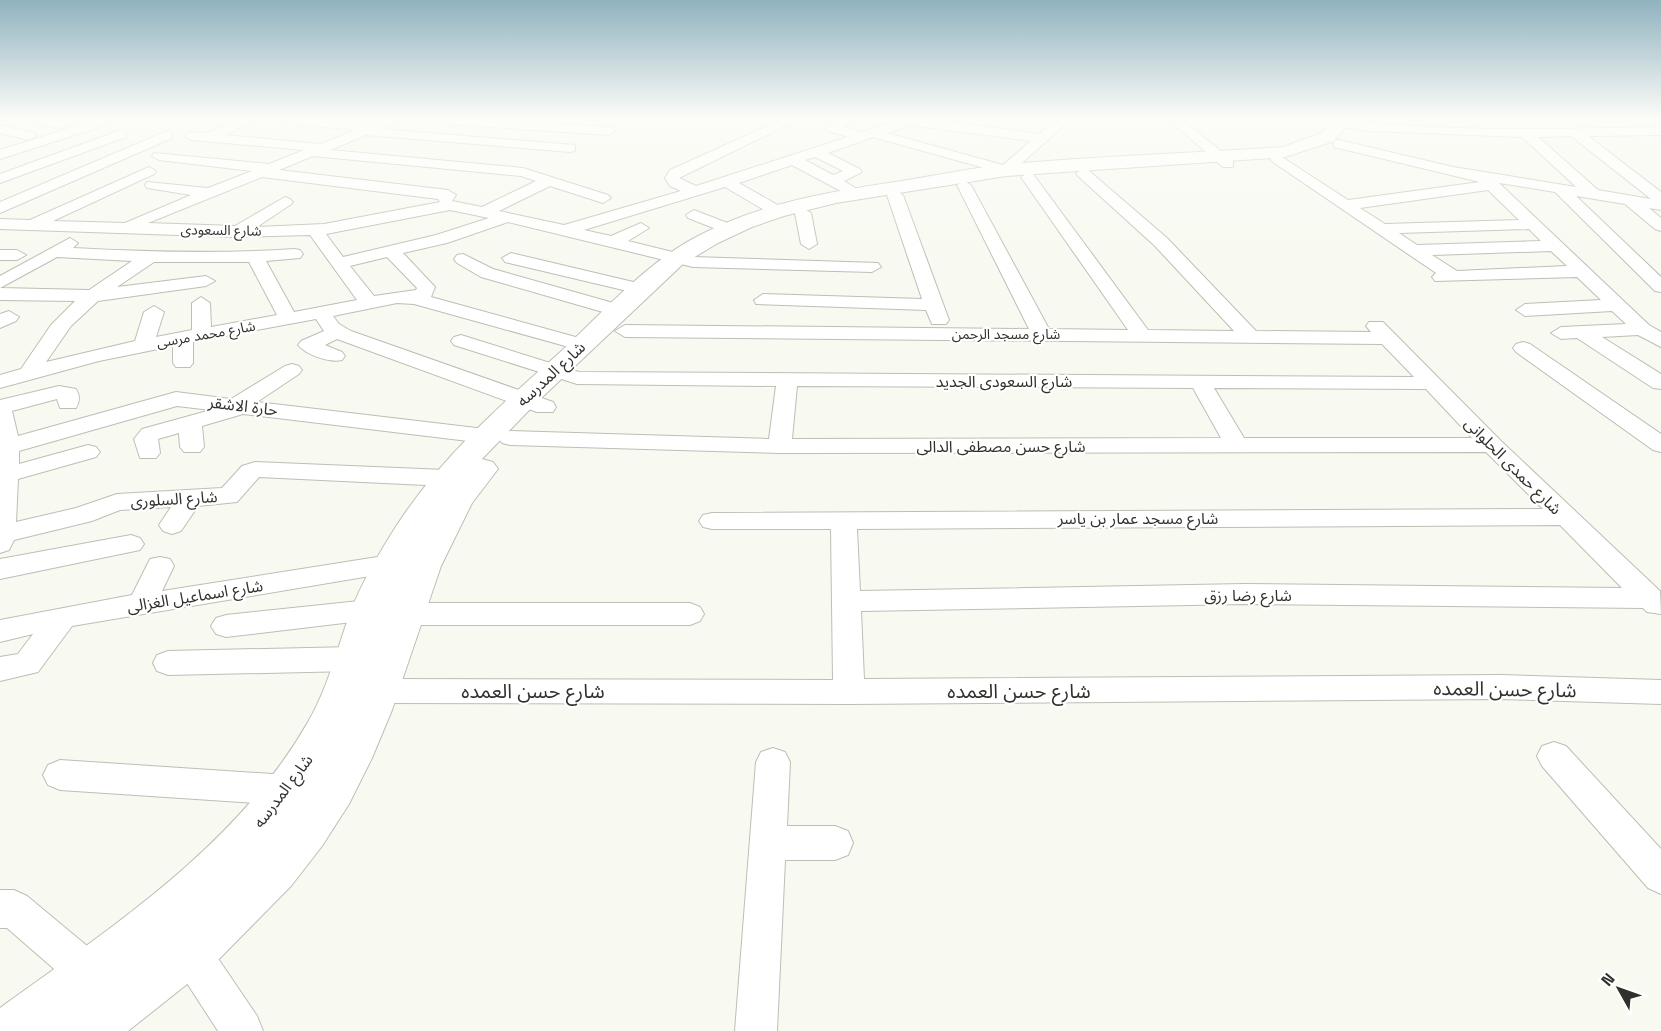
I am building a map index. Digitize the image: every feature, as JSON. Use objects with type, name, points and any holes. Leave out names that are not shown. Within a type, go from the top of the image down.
[{"type":"street","points":[[0,188],[49,166]]},
{"type":"street","points":[[0,208],[96,166]]},
{"type":"street","points":[[227,166],[448,195],[439,206]]},
{"type":"street","points":[[124,228],[279,166]]},
{"type":"street","points":[[468,166],[523,172],[603,198]]},
{"type":"street","points":[[690,166],[675,173],[672,178],[675,183],[695,191]]},
{"type":"street","points":[[565,230],[775,166]]},
{"type":"street","points":[[806,166],[836,182]]},
{"type":"street","points":[[798,181],[836,182],[855,172],[844,166]]},
{"type":"street","points":[[953,166],[961,171],[1042,334]]},
{"type":"street","points":[[961,171],[964,166]]},
{"type":"street","points":[[1023,166],[1017,174],[1142,335]]},
{"type":"street","name":"شارع المدرسه","points":[[14,1031],[166,915],[235,851],[287,790],[307,761],[336,707],[369,610],[390,564],[414,524],[447,478],[566,375],[684,260],[790,212],[836,182],[1143,166]]},
{"type":"street","name":"شارع المدرسه","points":[[566,375],[583,345],[621,321],[640,290],[729,229],[790,212],[895,195],[961,171],[1017,174],[1083,173],[1164,166]]},
{"type":"street","points":[[1287,166],[1383,229],[1447,277],[1582,271]]},
{"type":"street","points":[[1452,166],[1488,180],[1661,205]]},
{"type":"street","points":[[1562,166],[1593,194]]},
{"type":"street","points":[[1618,166],[1661,199]]},
{"type":"street","points":[[144,228],[208,196],[245,185],[266,172]]},
{"type":"street","points":[[1083,173],[1161,242],[1249,335]]},
{"type":"street","points":[[32,225],[151,178],[208,196]]},
{"type":"street","points":[[1488,180],[1641,329],[1661,341]]},
{"type":"street","points":[[1347,205],[1488,180]]},
{"type":"street","points":[[485,212],[548,181]]},
{"type":"street","points":[[727,182],[790,212],[809,244]]},
{"type":"street","points":[[245,185],[356,203],[319,229],[339,263],[369,303]]},
{"type":"street","points":[[1560,189],[1661,287]]},
{"type":"street","points":[[895,195],[944,334]]},
{"type":"street","points":[[1394,208],[1506,198]]},
{"type":"street","points":[[1630,200],[1661,226]]},
{"type":"street","points":[[199,257],[234,232],[285,202]]},
{"type":"street","name":"شارع السعودى","points":[[0,224],[234,232],[319,229],[439,206],[460,206],[684,260],[872,267]]},
{"type":"street","points":[[399,214],[441,239]]},
{"type":"street","points":[[694,215],[729,229]]},
{"type":"street","points":[[339,263],[441,239],[509,217]]},
{"type":"street","points":[[1383,229],[1533,224]]},
{"type":"street","points":[[0,283],[99,226]]},
{"type":"street","points":[[611,243],[641,228]]},
{"type":"street","points":[[28,373],[50,339],[70,316],[93,296],[192,230]]},
{"type":"street","points":[[1413,250],[1556,246]]},
{"type":"street","points":[[391,251],[426,287],[424,293],[415,298]]},
{"type":"street","points":[[54,252],[150,258],[255,257],[294,254]]},
{"type":"street","points":[[255,257],[289,320]]},
{"type":"street","points":[[511,258],[640,290]]},
{"type":"street","name":"شارع مسجد الرحمن","points":[[463,259],[487,273],[621,321],[944,334],[1387,338]]},
{"type":"street","points":[[0,294],[93,296],[206,281]]},
{"type":"street","name":"شارع محمد مرسى","points":[[0,382],[28,373],[132,353],[192,336],[321,314],[397,297],[415,298],[583,345]]},
{"type":"street","points":[[763,300],[934,305]]},
{"type":"street","points":[[183,363],[201,303]]},
{"type":"street","points":[[1525,310],[1617,305]]},
{"type":"street","points":[[132,353],[154,312]]},
{"type":"street","points":[[321,314],[337,332],[534,403]]},
{"type":"street","name":"شارع حمدى الحلوانى","points":[[1370,320],[1564,517],[1656,603]]},
{"type":"street","points":[[1641,329],[1571,332],[1661,383]]},
{"type":"street","points":[[335,356],[308,345],[337,332]]},
{"type":"street","name":"شارع السعودى الجديد","points":[[462,341],[566,375],[787,381],[1431,382]]},
{"type":"street","points":[[1523,348],[1661,446]]},
{"type":"street","points":[[148,453],[146,439],[150,434],[242,406],[292,370]]},
{"type":"street","points":[[780,446],[787,381]]},
{"type":"street","points":[[1200,382],[1236,445]]},
{"type":"street","points":[[2,539],[5,475],[1,411],[58,392],[68,394],[68,403]]},
{"type":"street","name":"حارة الاشقر","points":[[4,448],[176,399],[497,437]]},
{"type":"street","points":[[190,422],[192,447]]},
{"type":"street","name":"شارع المدرسه","points":[[83,1031],[189,952],[249,897],[303,834],[346,767],[378,691],[426,559],[448,516],[474,478],[497,437]]},
{"type":"street","name":"شارع حسن مصطفى الدالى","points":[[497,437],[780,446],[1492,445]]},
{"type":"street","points":[[5,475],[88,452]]},
{"type":"street","name":"شارع السلورى","points":[[2,539],[83,516],[117,502],[221,497],[234,493],[250,471],[261,469],[447,478]]},
{"type":"street","points":[[220,519],[234,493]]},
{"type":"street","points":[[172,525],[190,498]]},
{"type":"street","name":"شارع مسجد عمار بن ياسر","points":[[712,521],[1564,517]]},
{"type":"street","points":[[844,520],[849,692]]},
{"type":"street","points":[[0,569],[131,544]]},
{"type":"street","name":"شارع اسماعيل الغزالى","points":[[0,631],[63,617],[390,564]]},
{"type":"street","points":[[142,604],[160,566]]},
{"type":"street","name":"شارع رضا رزق","points":[[846,601],[1245,594],[1656,603]]},
{"type":"street","points":[[226,626],[369,610]]},
{"type":"street","points":[[406,614],[690,614]]},
{"type":"street","points":[[0,669],[19,667],[33,659],[63,617]]},
{"type":"street","points":[[168,663],[352,658]]},
{"type":"street","name":"شارع حسن العمده","points":[[378,691],[849,692],[1501,687],[1661,692]]},
{"type":"street","points":[[1554,756],[1661,876]]},
{"type":"street","points":[[756,1031],[773,762]]},
{"type":"street","points":[[60,775],[287,790]]},
{"type":"street","points":[[768,843],[834,843]]},
{"type":"street","points":[[0,909],[14,909],[90,974]]},
{"type":"street","points":[[166,915],[242,1031]]}]
